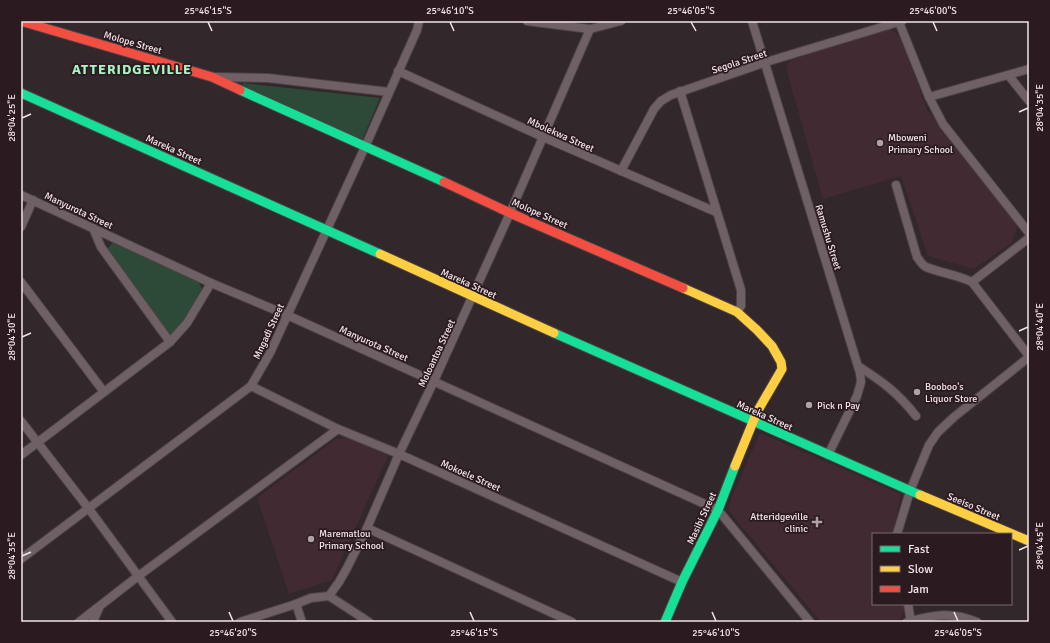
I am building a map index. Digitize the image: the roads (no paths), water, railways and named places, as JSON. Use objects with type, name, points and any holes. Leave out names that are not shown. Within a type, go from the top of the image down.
[{"type":"street","name":"Mngadi Street","points":[[21,559],[250,386],[270,353],[365,147],[417,30],[419,21]]},
{"type":"street","points":[[527,21],[590,29],[621,21]]},
{"type":"street","name":"Ramushu Street","points":[[752,21],[766,62],[858,366],[861,382],[860,389],[828,455]]},
{"type":"street","points":[[901,21],[929,97],[943,124],[1029,233]]},
{"type":"street","name":"Segola Street","points":[[621,171],[654,108],[661,101],[680,91],[766,62],[901,21]]},
{"type":"street","name":"Molope Street","points":[[23,23],[212,77],[510,213],[737,312],[775,349],[783,365],[781,372],[761,402],[753,421]]},
{"type":"street","name":"Moloantoa Street","points":[[329,596],[344,573],[367,528],[399,454],[473,297],[590,29]]},
{"type":"street","points":[[929,97],[1009,76],[1029,69]]},
{"type":"street","name":"Mbolekwa Street","points":[[398,72],[716,212]]},
{"type":"street","points":[[1009,76],[1029,101]]},
{"type":"street","name":"Molope Street","points":[[212,77],[268,78],[389,92]]},
{"type":"street","points":[[680,91],[741,290],[741,306],[737,312]]},
{"type":"street","name":"Mareka Street","points":[[21,93],[327,229],[473,297],[910,491]]},
{"type":"street","points":[[896,185],[920,263],[960,276],[972,282],[1029,356],[954,417],[938,432],[929,445],[910,491],[896,533]]},
{"type":"street","name":"Manyurota Street","points":[[21,195],[210,283],[287,314],[718,510]]},
{"type":"street","points":[[21,227],[33,200]]},
{"type":"street","points":[[93,228],[101,247],[170,342]]},
{"type":"street","points":[[972,282],[1029,238]]},
{"type":"street","points":[[21,282],[104,392]]},
{"type":"street","points":[[21,455],[170,342],[187,324],[210,283]]},
{"type":"street","points":[[858,366],[880,380],[897,394],[916,416]]},
{"type":"street","name":"Mokoele Street","points":[[250,386],[338,429],[399,454],[682,582]]},
{"type":"street","points":[[21,421],[89,509],[172,622]]},
{"type":"street","name":"Masibi Street","points":[[665,622],[682,582],[718,510],[753,421]]},
{"type":"street","points":[[79,622],[137,576],[338,429]]},
{"type":"street","name":"Seeiso Street","points":[[910,491],[1010,533]]},
{"type":"street","points":[[718,510],[810,622]]},
{"type":"street","points":[[367,528],[572,622]]},
{"type":"street","name":"Seeiso Street","points":[[1012,534],[1029,541]]},
{"type":"street","points":[[240,622],[311,598],[329,596],[369,622]]},
{"type":"street","points":[[296,604],[302,622]]},
{"type":"street","points":[[908,605],[910,622],[944,614],[964,616],[977,622]]},
{"type":"street","points":[[93,622],[99,607]]},
{"type":"place","name":"Mboweni Primary School","points":[[880,143]]},
{"type":"place","name":"Booboo's Liquor Store","points":[[917,392]]},
{"type":"place","name":"Pick n Pay","points":[[809,405]]},
{"type":"place","name":"Atteridgeville clinic","points":[[817,522]]},
{"type":"place","name":"Marematlou Primary School","points":[[311,539]]},
{"type":"district","name":"ATTERIDGEVILLE","points":[[132,69]]}]
